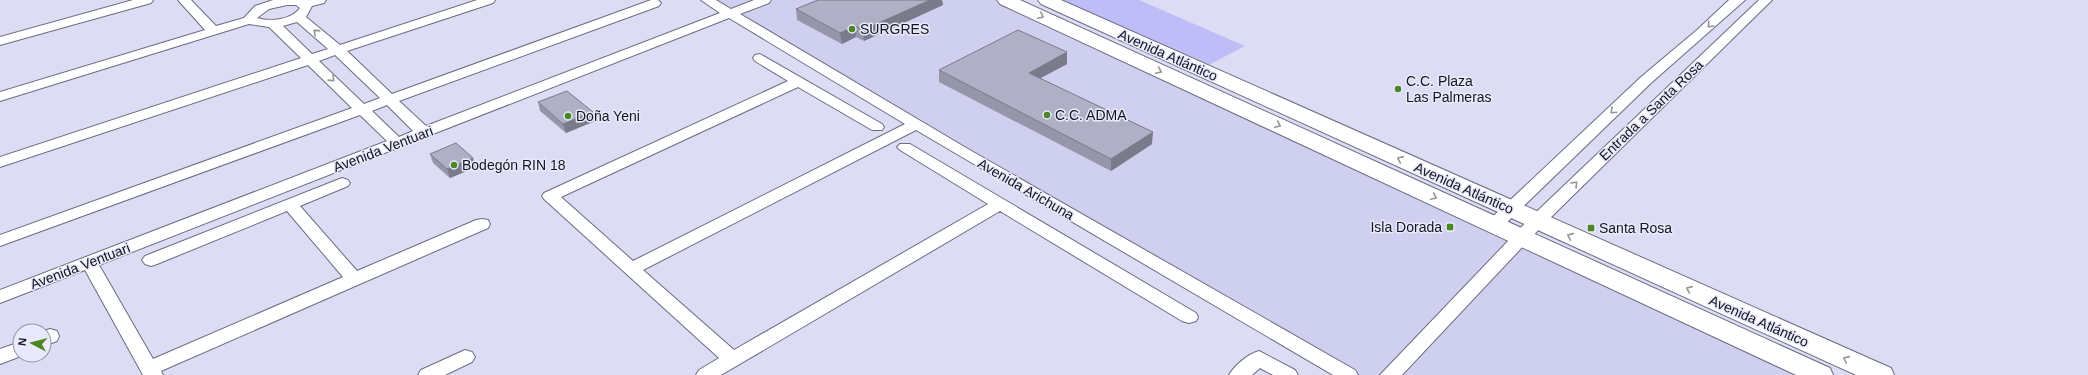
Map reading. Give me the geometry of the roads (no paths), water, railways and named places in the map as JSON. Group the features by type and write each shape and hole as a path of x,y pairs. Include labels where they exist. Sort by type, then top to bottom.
{"main road":[{"name":"Avenida Atlántico","path":"1006,0 1820,375"},
{"name":"Avenida Atlántico","path":"1047,0 1881,375"}],"street":[{"path":"0,41 147,0"},
{"path":"184,0 214,32"},
{"path":"250,20 259,9 276,3 293,1 305,4 320,0"},
{"path":"0,162 488,0"},
{"name":"Avenida Arichuna","path":"707,0 1348,375"},
{"name":"Avenida Ventuari","path":"0,297 765,0"},
{"name":"Entrada a Santa Rosa","path":"1494,224 1509,208 1646,80 1694,41 1730,5 1739,0"},
{"name":"Entrada a Santa Rosa","path":"1390,375 1537,221 1766,0"},
{"path":"0,241 654,3"},
{"path":"0,97 250,20 260,24 273,24 298,16 306,10 305,4"},
{"path":"298,16 337,50 424,133"},
{"path":"273,24 397,143"},
{"path":"1694,41 1715,49"},
{"path":"760,58 877,127"},
{"path":"733,360 550,196 800,81"},
{"path":"631,269 917,124"},
{"path":"905,147 1189,317"},
{"path":"151,260 342,183"},
{"path":"706,375 1000,204"},
{"path":"290,205 354,279"},
{"path":"90,262 151,372 354,279 482,224"},
{"path":"0,357 12,352"},
{"path":"428,375 465,357"},
{"path":"1239,375 1259,358 1288,375"}],"place":[{"name":"SURGRES","path":"852,29"},
{"name":"C.C. Plaza Las Palmeras","path":"1398,89"},
{"name":"C.C. ADMA","path":"1047,115"},
{"name":"Doña Yeni","path":"568,116"},
{"name":"Bodegón RIN 18","path":"454,165"},
{"name":"Isla Dorada","path":"1450,227"},
{"name":"Santa Rosa","path":"1591,228"}]}
